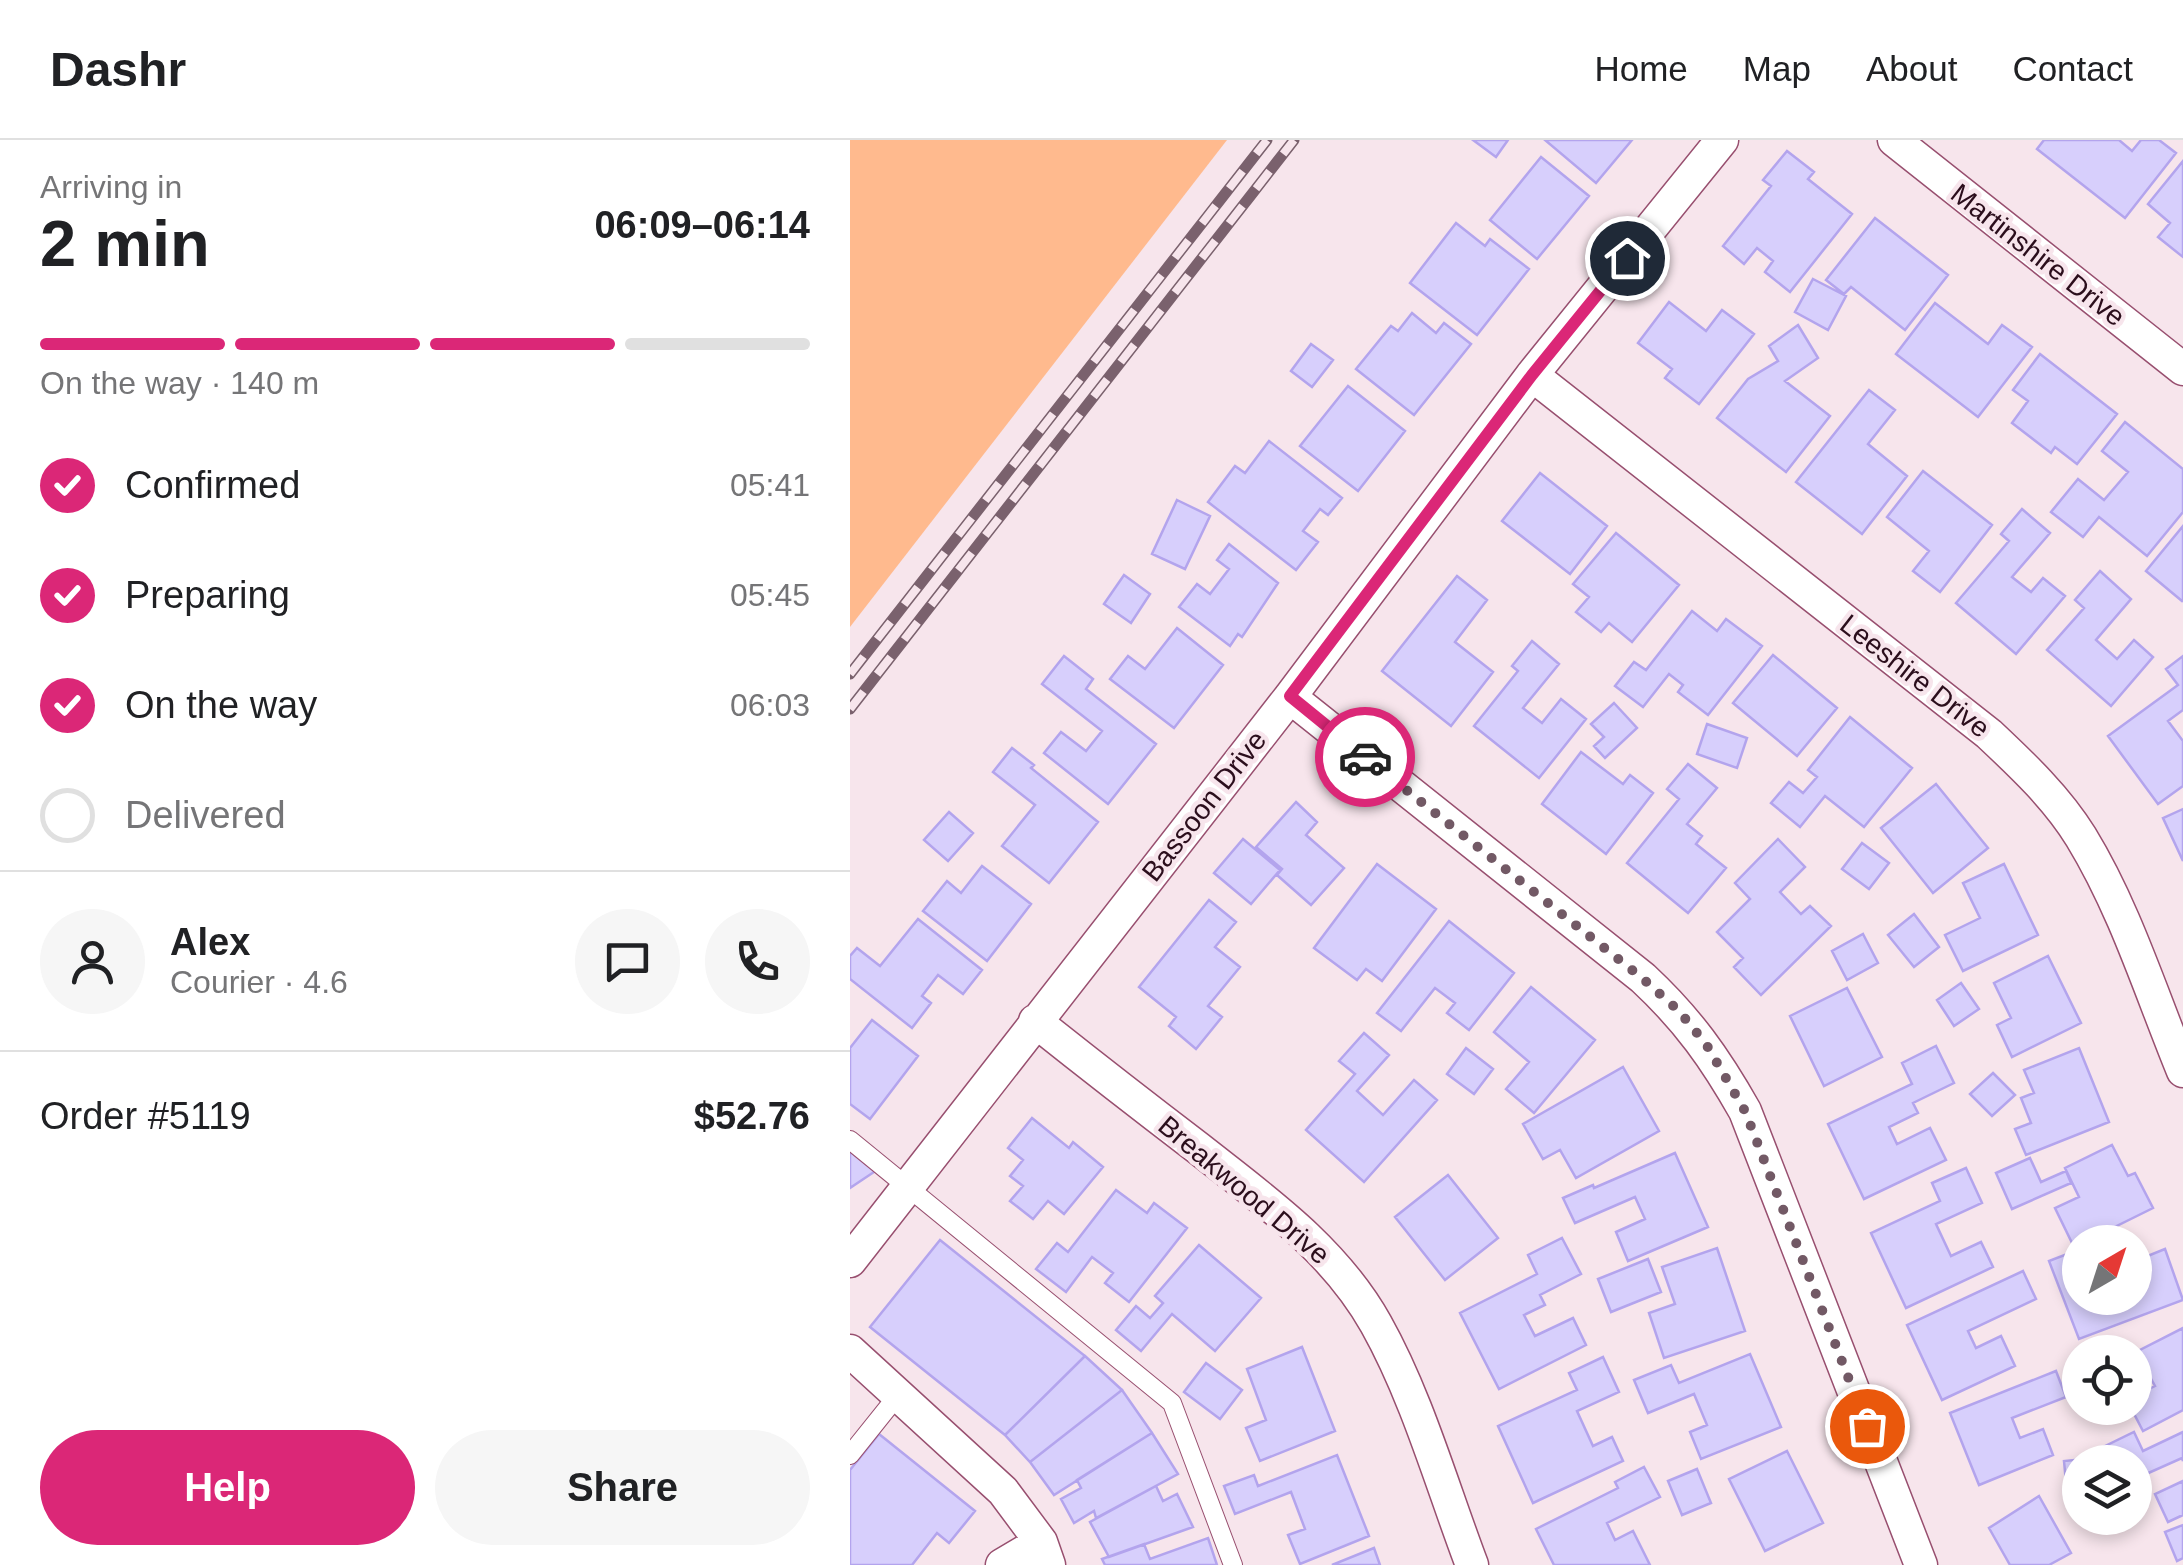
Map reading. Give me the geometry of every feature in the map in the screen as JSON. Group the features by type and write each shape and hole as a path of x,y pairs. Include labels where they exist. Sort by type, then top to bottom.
{"street":[{"name":"Bassoon Drive","path":"850,1261 1290,696 1532,375 1722,140"},
{"name":"Martinshire Drive","path":"1894,140 2183,369"},
{"name":"Leeshire Drive","path":"1532,375 1989,734 2026,768 2081,837 2112,897 2183,1071"},
{"path":"1290,696 1642,978 1678,1010 1706,1044 1745,1111 1921,1565"},
{"name":"Breakwood Drive","path":"1035,1021 1275,1208 1343,1275 1395,1361 1472,1565"},
{"path":"850,1351 1002,1491 1045,1554 1002,1565"}],"lane":[{"path":"850,1140 1172,1403 1233,1565"},
{"path":"850,1455 898,1396"}],"shaded area":[{"path":"850,140 1227,140 850,627"}],"building":[{"path":"1473,140 1508,140 1496,157"},
{"path":"1545,140 1632,140 1596,183"},
{"path":"2044,140 2119,140 2132,151 2141,140 2159,140 2176,153 2125,218 2037,149"},
{"path":"1787,151 1814,172 1808,179 1852,214 1790,292 1765,272 1773,261 1757,248 1744,264 1723,246 1771,186 1763,180"},
{"path":"1541,157 1589,196 1537,259 1490,220"},
{"path":"2183,161 2183,257 2158,237 2170,223 2148,204"},
{"path":"1875,218 1948,275 1905,330 1851,287 1844,294 1826,280"},
{"path":"1456,223 1485,246 1490,239 1529,269 1477,335 1410,283"},
{"path":"1813,279 1846,296 1828,330 1795,312"},
{"path":"1669,302 1706,331 1722,310 1754,334 1699,404 1665,378 1672,369 1638,343"},
{"path":"1935,303 1988,344 2002,325 2032,347 1978,417 1896,354"},
{"path":"1412,313 1436,333 1444,323 1471,344 1414,415 1356,369 1391,326 1398,331"},
{"path":"1798,325 1818,358 1785,381 1830,416 1786,472 1717,418 1748,379 1778,361 1769,346"},
{"path":"1311,344 1333,360 1312,387 1291,371"},
{"path":"2040,354 2117,414 2077,464 2055,447 2051,453 2012,423 2028,401 2013,390"},
{"path":"1348,386 1405,431 1358,491 1300,446"},
{"path":"1869,390 1895,410 1868,444 1907,476 1862,534 1796,482"},
{"path":"2125,422 2183,469 2183,512 2147,556 2099,517 2083,537 2051,512 2078,479 2104,500 2128,472 2102,451"},
{"path":"1269,441 1342,498 1328,515 1320,509 1303,531 1318,542 1296,570 1208,502 1235,466 1245,473"},
{"path":"1923,471 1992,525 1940,592 1913,571 1929,551 1887,517"},
{"path":"1540,473 1607,526 1570,574 1502,521"},
{"path":"1177,500 1210,516 1185,569 1152,554"},
{"path":"2022,509 2050,533 2012,577 2031,592 2043,578 2065,596 2016,654 1956,603 2009,541 2001,534"},
{"path":"2183,526 2183,600 2182,601 2146,571"},
{"path":"1616,533 1679,585 1632,642 1609,623 1601,632 1576,612 1589,597 1573,584"},
{"path":"1229,544 1278,583 1242,637 1238,634 1230,646 1179,607 1197,584 1210,594 1229,569 1217,560"},
{"path":"2100,571 2131,599 2096,640 2117,659 2134,640 2153,657 2111,706 2047,650 2084,608 2075,600"},
{"path":"1124,575 1150,594 1131,623 1104,604"},
{"path":"1457,576 1487,600 1455,642 1493,672 1451,726 1382,671"},
{"path":"1692,611 1717,631 1726,619 1762,646 1708,715 1678,692 1683,685 1669,674 1643,707 1615,686 1634,662 1646,670"},
{"path":"1177,628 1223,665 1174,728 1110,679 1128,656 1145,669"},
{"path":"1532,641 1559,664 1523,708 1542,723 1561,699 1586,719 1539,778 1474,726 1518,671 1512,666"},
{"path":"1773,655 1837,708 1797,756 1733,703"},
{"path":"1064,656 1093,679 1086,689 1156,744 1108,804 1044,753 1061,732 1086,751 1102,731 1042,684"},
{"path":"2183,656 2183,710 2168,721 2183,741 2183,786 2158,804 2108,736 2178,685 2166,669"},
{"path":"1614,703 1637,728 1605,758 1594,746 1604,737 1591,724"},
{"path":"1850,717 1912,768 1864,827 1825,796 1800,827 1771,803 1789,782 1803,793 1817,777 1808,770"},
{"path":"1707,724 1747,738 1737,768 1697,754"},
{"path":"1012,748 1098,822 1049,883 1002,846 1035,805 993,772"},
{"path":"1581,752 1623,784 1630,775 1653,793 1606,854 1542,804"},
{"path":"1688,764 1717,788 1687,824 1702,836 1696,844 1726,868 1688,913 1627,863 1679,799 1667,789"},
{"path":"1936,784 1988,848 1933,893 1881,828"},
{"path":"1296,802 1317,822 1306,835 1344,868 1311,905 1277,875 1282,869 1256,847"},
{"path":"2183,809 2183,861 2163,818"},
{"path":"949,812 973,833 948,861 924,840"},
{"path":"1243,839 1280,870 1251,904 1214,873"},
{"path":"1778,839 1805,867 1780,892 1801,914 1810,906 1831,926 1761,995 1734,967 1743,958 1717,932 1750,899 1735,883"},
{"path":"1862,843 1889,863 1869,889 1842,869"},
{"path":"1377,864 1436,909 1382,981 1366,969 1357,980 1314,948"},
{"path":"2004,864 2038,935 1963,971 1945,935 1980,918 1963,883"},
{"path":"982,866 1031,904 987,961 923,911 947,881 961,893"},
{"path":"1209,900 1236,922 1215,947 1240,967 1208,1006 1222,1017 1196,1049 1169,1026 1176,1017 1139,987"},
{"path":"1914,914 1939,947 1914,967 1888,935"},
{"path":"918,919 982,970 963,994 938,975 922,996 931,1003 912,1028 850,979 850,956 857,948 880,966"},
{"path":"1449,921 1514,973 1469,1030 1447,1013 1455,1003 1435,988 1401,1031 1377,1013"},
{"path":"1863,934 1878,963 1847,980 1832,951"},
{"path":"2048,956 2081,1023 2012,1057 1997,1025 2011,1018 1994,983"},
{"path":"1961,983 1979,1009 1954,1026 1937,1000"},
{"path":"1531,987 1595,1040 1534,1113 1506,1089 1529,1062 1494,1032"},
{"path":"1847,988 1882,1057 1824,1086 1790,1016"},
{"path":"872,1020 918,1056 870,1119 850,1104 850,1048"},
{"path":"1364,1033 1389,1055 1357,1091 1383,1115 1414,1080 1437,1100 1364,1182 1306,1130 1355,1074 1339,1061"},
{"path":"1936,1046 1954,1083 1913,1103 1918,1113 1889,1127 1897,1144 1930,1128 1946,1160 1864,1199 1828,1124 1912,1084 1902,1063"},
{"path":"1466,1048 1493,1069 1474,1094 1447,1074"},
{"path":"2079,1048 2109,1122 2026,1155 2015,1129 2031,1123 2021,1098 2034,1093 2024,1070"},
{"path":"1623,1067 1659,1131 1576,1178 1560,1150 1543,1159 1523,1124"},
{"path":"1993,1073 2015,1095 1992,1116 1970,1094"},
{"path":"1032,1118 1069,1148 1073,1142 1103,1167 1064,1214 1048,1201 1033,1219 1010,1201 1023,1186 1010,1176 1023,1160 1008,1148"},
{"path":"2112,1145 2128,1176 2135,1173 2153,1208 2119,1225 2063,1225 2055,1208 2079,1197 2065,1168"},
{"path":"850,1147 877,1170 850,1188"},
{"path":"1675,1153 1708,1227 1628,1261 1616,1232 1645,1219 1635,1197 1575,1223 1563,1198"},
{"path":"2030,1158 2041,1182 2066,1171 2071,1183 2012,1209 1996,1173"},
{"path":"1966,1168 1982,1203 1936,1224 1951,1256 1981,1242 1993,1267 1906,1308 1871,1233 1940,1201 1932,1183"},
{"path":"1448,1175 1498,1238 1445,1280 1395,1217"},
{"path":"1116,1190 1147,1213 1154,1203 1187,1228 1129,1302 1105,1283 1113,1273 1092,1257 1066,1292 1036,1269 1057,1243 1068,1252"},
{"path":"1562,1238 1581,1274 1540,1295 1545,1305 1524,1315 1535,1336 1573,1318 1586,1345 1499,1389 1460,1313 1537,1274 1528,1255"},
{"path":"940,1240 1085,1356 1005,1435 870,1327"},
{"path":"1199,1245 1261,1298 1215,1351 1172,1314 1141,1351 1116,1330 1136,1306 1150,1318 1163,1303 1155,1296"},
{"path":"1717,1248 1745,1331 1664,1358 1649,1313 1675,1304 1662,1267"},
{"path":"2165,1249 2183,1300 2152,1312 2152,1254"},
{"path":"2062,1256 2062,1295 2049,1261"},
{"path":"1648,1259 1661,1292 1611,1312 1598,1279"},
{"path":"2023,1271 2036,1299 1968,1331 1976,1348 2001,1336 2015,1366 1942,1400 1907,1325"},
{"path":"2070,1315 2143,1315 2090,1335 2077,1335"},
{"path":"2183,1328 2183,1410 2143,1431 2140,1425 2152,1425 2152,1344"},
{"path":"1302,1347 1335,1431 1260,1461 1246,1428 1266,1420 1247,1369"},
{"path":"1750,1354 1781,1427 1701,1459 1690,1432 1707,1425 1694,1394 1648,1413 1634,1380 1671,1365 1679,1383"},
{"path":"1085,1356 1122,1390 1030,1462 1005,1435"},
{"path":"1603,1357 1619,1392 1577,1411 1593,1446 1612,1437 1623,1461 1533,1503 1498,1426 1577,1390 1569,1373"},
{"path":"1206,1363 1242,1390 1220,1419 1184,1392"},
{"path":"2056,1371 2062,1387 2062,1399 2012,1418 2020,1438 2043,1429 2053,1455 1979,1485 1950,1413"},
{"path":"1122,1390 1152,1433 1054,1495 1030,1462"},
{"path":"2134,1432 2140,1445 2107,1445"},
{"path":"2183,1432 2183,1461 2182,1458 2152,1471 2152,1447"},
{"path":"1152,1433 1178,1474 1096,1518 1094,1511 1074,1523 1061,1499 1081,1488 1077,1480"},
{"path":"879,1434 975,1511 949,1543 937,1533 912,1565 850,1565 850,1470"},
{"path":"1787,1451 1823,1523 1765,1551 1729,1479"},
{"path":"1337,1455 1369,1536 1300,1564 1288,1535 1305,1529 1291,1492 1235,1514 1224,1486 1254,1475 1258,1486"},
{"path":"1644,1467 1660,1497 1607,1523 1615,1540 1633,1531 1650,1565 1554,1565 1536,1529 1618,1488 1615,1482"},
{"path":"1697,1469 1711,1503 1682,1515 1668,1481"},
{"path":"2183,1481 2183,1515 2168,1522 2155,1494"},
{"path":"1156,1486 1163,1501 1177,1494 1193,1527 1109,1557 1090,1522"},
{"path":"2039,1496 2071,1553 2049,1565 2010,1565 1989,1528"},
{"path":"2183,1525 2183,1558 2177,1561 2165,1532"},
{"path":"1208,1538 1217,1565 1105,1565 1102,1559 1144,1544 1150,1559"},
{"path":"1374,1548 1380,1565 1332,1565"}],"railway":[{"path":"850,674 1267,140"},
{"path":"850,709 1294,140"}],"way so far":[{"path":"1365,757 1642,978 1678,1010 1706,1044 1745,1111 1867,1426"}],"route":[{"path":"1365,757 1290,696 1532,375 1627,258"}]}
